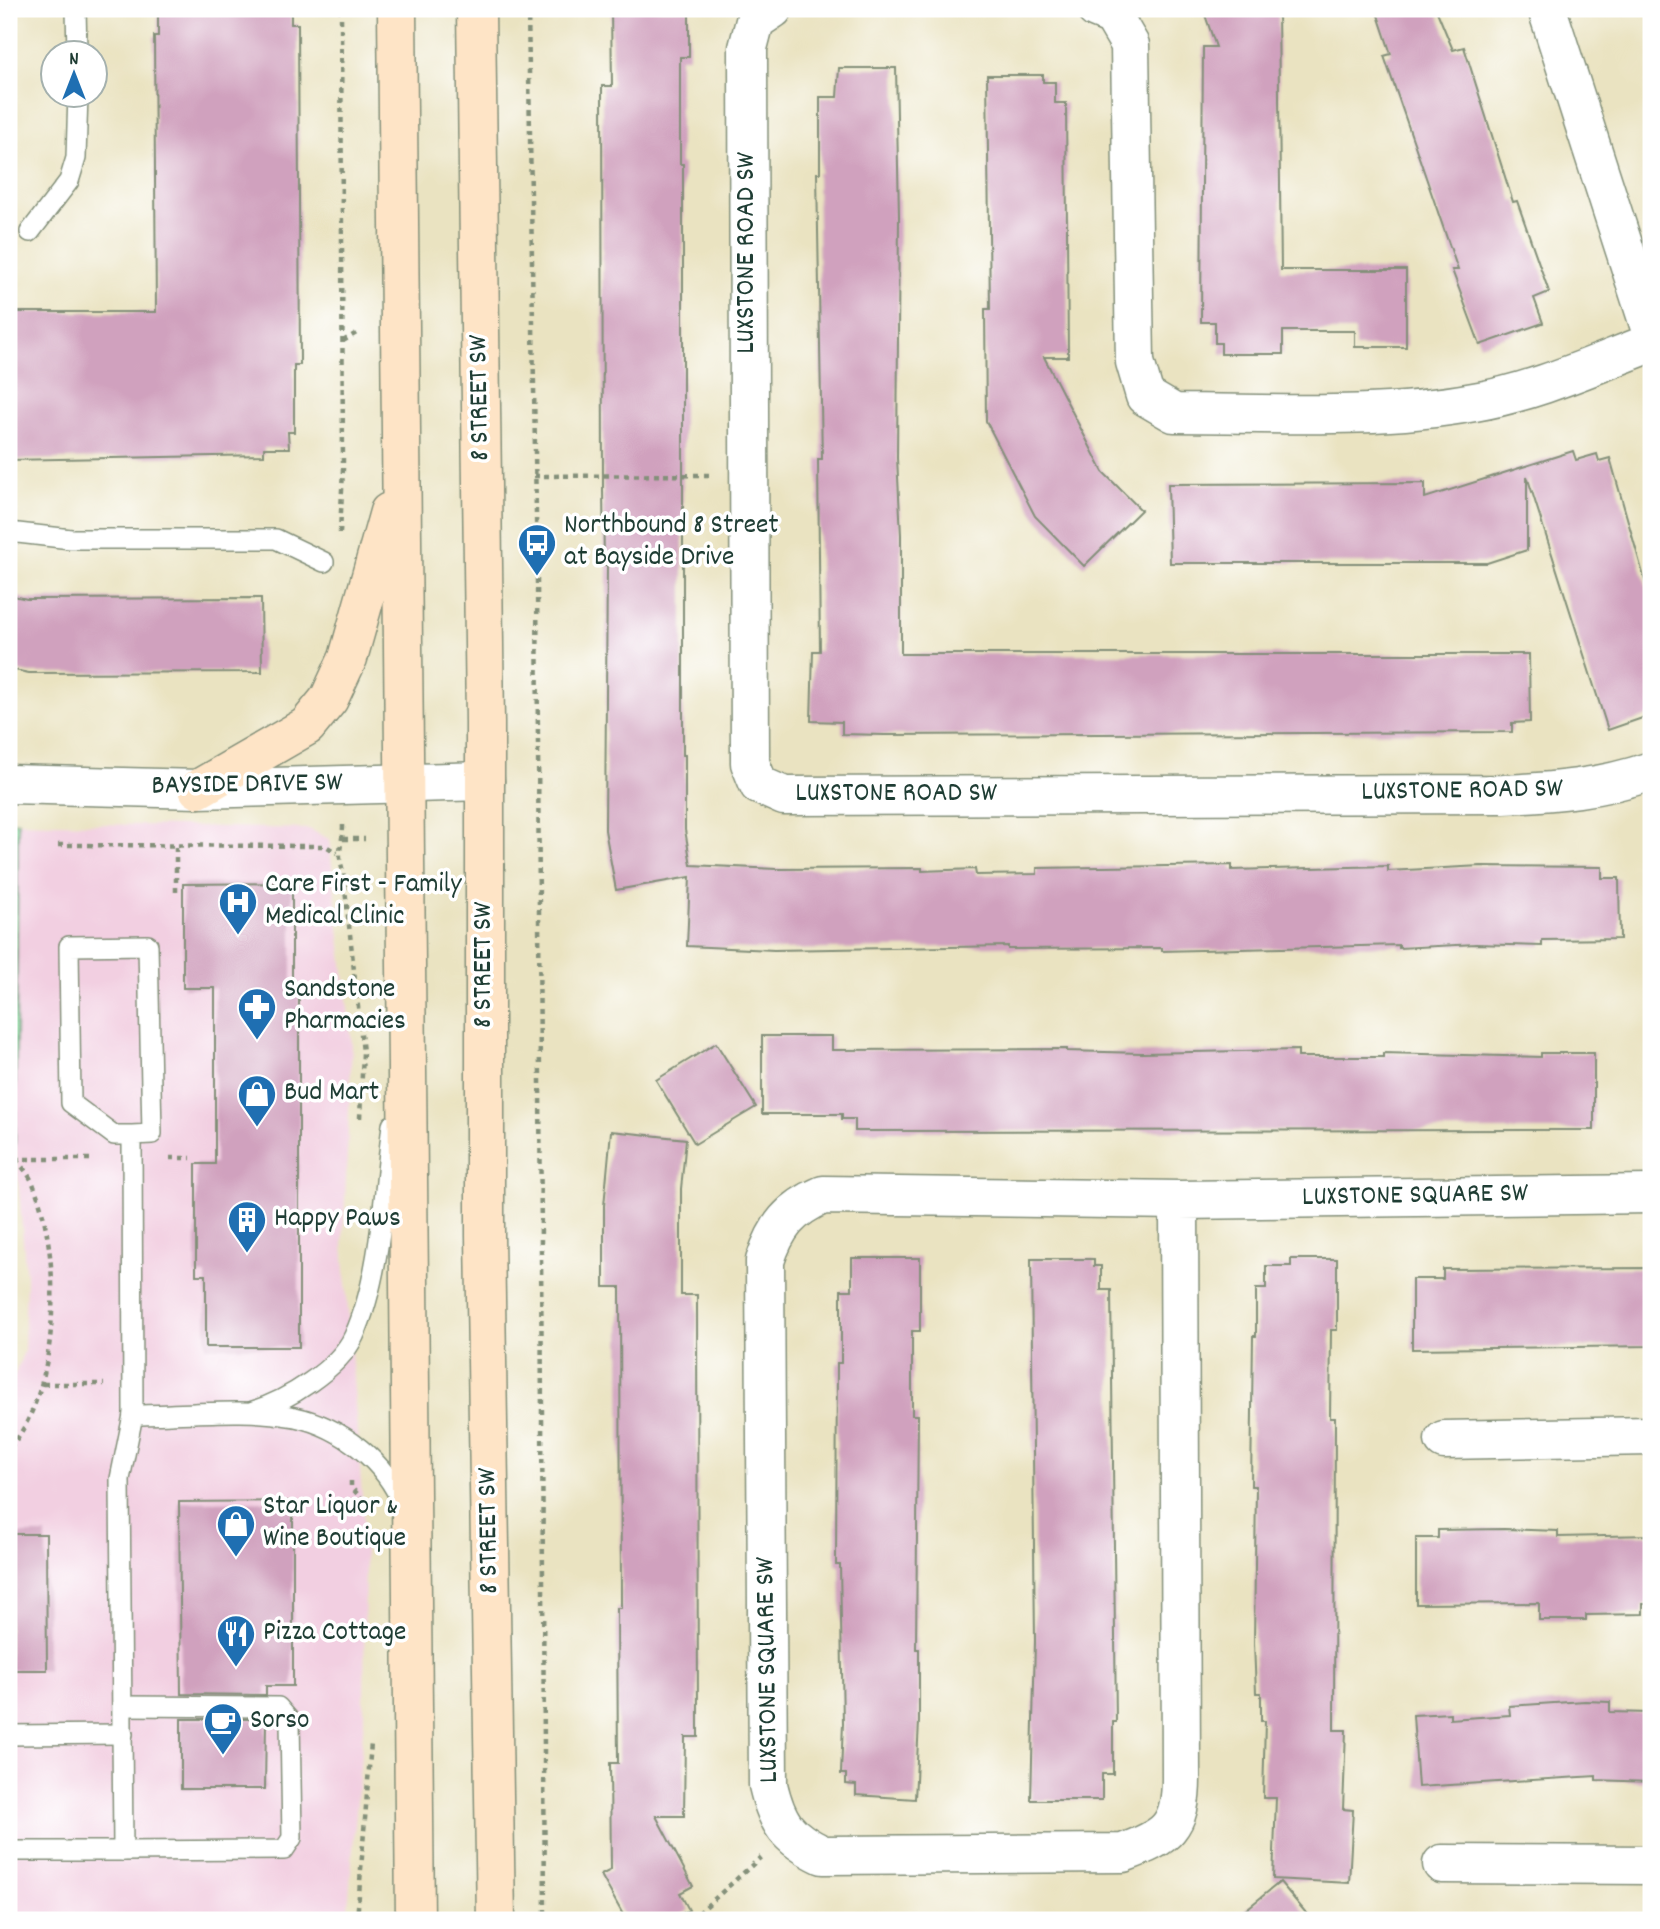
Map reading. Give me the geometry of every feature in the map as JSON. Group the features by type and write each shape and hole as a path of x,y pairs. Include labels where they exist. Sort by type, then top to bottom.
{"main road":[{"path":"397,9 415,1920"},
{"name":"8 STREET SW","path":"476,9 485,781 485,1236 496,1920"},
{"path":"198,789 307,726 329,699 348,658 401,469"}],"street":[{"name":"LUXSTONE ROAD SW","path":"773,9 755,21 748,48 750,763 759,785 785,796 1503,794 1566,792 1620,782 1651,771"},
{"path":"1096,9 1114,16 1130,45 1135,362 1145,396 1174,413 1405,413 1476,402 1545,384 1651,343"},
{"path":"1547,9 1651,331"},
{"name":"BAYSIDE DRIVE SW","path":"9,784 198,789 485,781"},
{"name":"LUXSTONE SQUARE SW","path":"1179,1200 1181,1804 1172,1826 1153,1842 1123,1853 823,1856 803,1846 787,1832 775,1812 768,1785 765,1261 784,1219 802,1204 823,1195 1179,1200 1651,1194"},
{"path":"1444,1440 1651,1436"},
{"path":"1442,1864 1651,1865"}],"lane":[{"path":"76,9 77,38"},
{"path":"30,232 69,181 76,158 78,108"},
{"path":"9,532 71,539 276,539 324,562"},
{"path":"148,945 152,1134 132,1135 114,1135 71,1103 69,946 148,945"},
{"path":"242,1414 272,1405 294,1392 330,1367 354,1338 373,1269 406,1016"},
{"path":"124,1852 120,1479 133,1415 132,1135"},
{"path":"133,1415 242,1414 295,1418 341,1435 374,1460 398,1492 411,1525"},
{"path":"9,1851 284,1850 292,1838 290,1721 278,1707 123,1706"},
{"path":"9,1735 123,1734"}],"path":[{"path":"339,536 343,469 341,9"},
{"path":"528,9 545,1920"},
{"path":"343,341 359,332 362,324"},
{"path":"534,476 748,475"},
{"path":"337,853 343,839"},
{"path":"58,845 326,846 337,853 343,871 363,1052 360,1121"},
{"path":"176,847 176,892"},
{"path":"9,1152 34,1185 50,1254 51,1348 43,1384 16,1441 9,1449"},
{"path":"43,1384 133,1384"},
{"path":"351,1487 366,1503"},
{"path":"357,1920 371,1738"},
{"path":"691,1920 787,1832"},
{"path":"137,1914 144,1920"}],"shaded area":[{"path":"18,822 309,829 329,839 352,1044 343,1244 365,1536 364,1719 347,1920 9,1920 9,1389 24,1351 26,1277 15,1139"}],"green space":[{"path":"9,821 18,822 15,1139 9,1201"}],"building":[{"path":"158,9 291,9 291,24 298,24 300,365 294,365 294,432 288,432 289,448 264,448 264,455 9,460 10,312 156,312 154,36 158,36"},
{"path":"611,9 689,9 689,57 680,57 680,164 683,164 683,755 685,830 691,865 777,869 975,869 976,875 1037,874 1037,868 1232,865 1232,870 1388,866 1388,871 1481,866 1602,867 1602,878 1619,878 1620,939 1542,940 1542,946 1476,944 1399,948 1399,945 1162,951 1162,948 1008,949 1008,946 774,950 687,946 690,877 616,890 605,830 607,565 604,565 603,490 602,86 612,86"},
{"path":"1203,9 1278,9 1281,270 1406,270 1406,347 1355,347 1355,331 1283,331 1283,354 1221,354 1221,343 1215,343 1215,322 1201,322 1203,47 1216,47"},
{"path":"1376,9 1436,9 1453,50 1464,47 1513,202 1517,201 1549,292 1534,298 1543,323 1480,345 1452,270 1458,270 1384,56 1391,54"},
{"path":"839,68 896,68 899,216 897,458 901,535 901,654 1529,654 1530,722 1512,723 1512,732 885,735 842,734 842,722 811,721 813,651 820,651 818,459 822,459 817,173 820,173 820,97 837,97"},
{"path":"987,75 1043,75 1043,82 1055,82 1055,103 1066,103 1068,357 1044,357 1103,472 1141,510 1084,566 1035,516 986,421 985,309 990,309"},
{"path":"1573,451 1576,460 1597,454 1599,461 1610,458 1651,602 1651,715 1608,730 1527,476 1527,550 1487,563 1170,563 1168,484 1425,483 1425,498"},
{"path":"9,595 27,599 261,598 262,672 29,673 9,669"},
{"path":"292,883 292,988 299,988 299,1347 206,1347 206,1275 196,1275 196,1164 215,1164 215,988 183,988 183,884"},
{"path":"762,1036 832,1036 832,1050 1067,1049 1142,1053 1298,1050 1298,1057 1383,1057 1383,1053 1541,1057 1541,1053 1594,1053 1594,1130 855,1131 855,1119 842,1119 842,1114 762,1114"},
{"path":"716,1043 756,1107 695,1144 656,1080"},
{"path":"611,1131 686,1139 681,1189 681,1295 697,1295 698,1737 685,1737 684,1816 656,1816 693,1886 680,1893 689,1910 670,1920 626,1920 601,1875 611,1870 610,1763 618,1763 617,1608 621,1608 620,1287 604,1287 604,1206"},
{"path":"852,1258 920,1258 920,1331 912,1331 912,1415 918,1415 916,1649 919,1649 919,1722 915,1799 856,1795 856,1785 846,1784 846,1774 841,1774 843,1723 840,1565 836,1565 837,1363 841,1363 841,1290 852,1290"},
{"path":"1031,1259 1094,1259 1094,1266 1101,1266 1101,1290 1111,1290 1116,1722 1113,1722 1113,1774 1102,1774 1102,1800 1031,1800 1035,1642"},
{"path":"1291,1259 1337,1259 1337,1330 1331,1330 1330,1418 1335,1418 1334,1730 1346,1730 1343,1809 1353,1810 1349,1883 1273,1879 1276,1798 1263,1798 1265,1721 1261,1721 1261,1693 1256,1693 1254,1643 1256,1486 1251,1486 1253,1336 1256,1336 1256,1289 1266,1289 1266,1266 1291,1266"},
{"path":"1646,1268 1646,1281 1651,1281 1651,1346 1412,1349 1412,1279 1443,1279 1443,1269"},
{"path":"293,1501 293,1686 266,1686 266,1695 181,1694 179,1502"},
{"path":"1438,1530 1558,1531 1558,1537 1651,1535 1651,1604 1643,1604 1643,1614 1586,1615 1586,1620 1539,1620 1539,1603 1416,1604 1416,1538 1438,1538"},
{"path":"9,1534 46,1534 47,1670 9,1670"},
{"path":"1610,1702 1610,1712 1651,1713 1651,1782 1596,1780 1596,1776 1418,1787 1413,1715 1450,1713 1450,1719 1510,1715 1509,1706"},
{"name":"Sorso","path":"181,1719 266,1719 265,1789 181,1789"},
{"path":"1280,1882 1312,1920 1233,1920"}],"place":[{"name":"Northbound 8 Street at Bayside Drive","path":"537,577"},
{"name":"Care First - Family Medical Clinic","path":"238,936"},
{"name":"Sandstone Pharmacies","path":"257,1041"},
{"name":"Bud Mart","path":"257,1128"},
{"name":"Happy Paws","path":"247,1254"},
{"name":"Star Liquor & Wine Boutique","path":"236,1558"},
{"name":"Pizza Cottage","path":"236,1668"},
{"name":"Sorso","path":"223,1756"}]}
